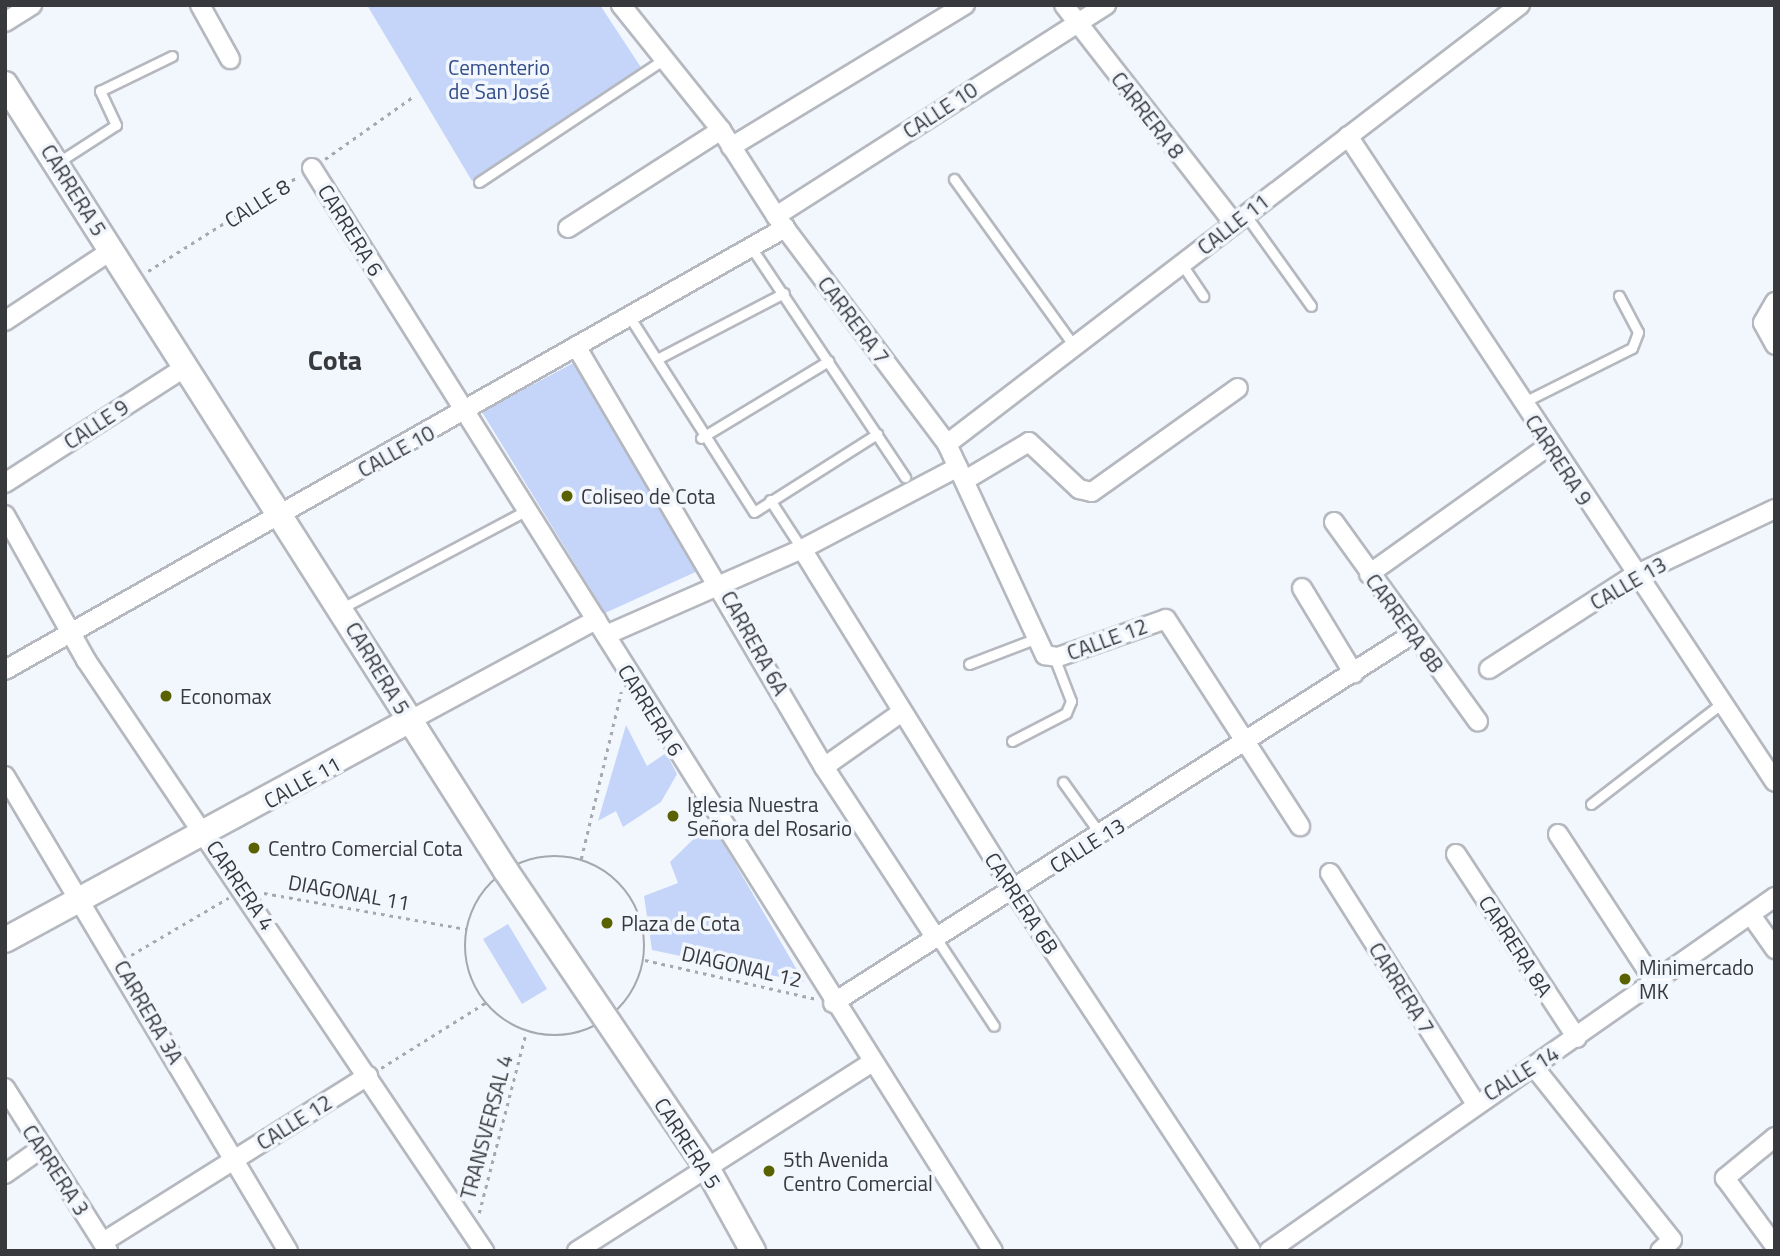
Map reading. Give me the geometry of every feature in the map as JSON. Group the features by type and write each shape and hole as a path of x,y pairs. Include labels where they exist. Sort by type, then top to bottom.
{"main road":[{"name":"CARRERA 5","path":"5,84 284,514 409,721 708,1168 753,1251"},
{"name":"CALLE 11","path":"5,940 208,835 409,721"}],"street":[{"path":"5,22 32,5"},
{"path":"200,5 230,59"},
{"name":"CARRERA 7","path":"621,5 721,130 780,222 947,444 963,473 1037,638 1051,658"},
{"path":"731,147 965,5"},
{"name":"CARRERA 8","path":"1064,5 1075,23 1239,218"},
{"name":"CALLE 10","path":"5,670 71,637 750,246 780,222 1075,23 1106,5"},
{"name":"CALLE 11","path":"947,444 1520,5"},
{"path":"568,228 721,130"},
{"name":"CARRERA 9","path":"1348,135 1633,576 1775,782"},
{"name":"CARRERA 6","path":"312,168 465,412 523,512 607,635 626,671 870,1063 993,1251"},
{"path":"5,321 112,250"},
{"path":"1775,302 1763,323 1775,345"},
{"name":"CARRERA 6A","path":"576,346 722,584 824,767 936,938"},
{"name":"CALLE 9","path":"5,483 187,366"},
{"path":"607,635 802,549 1029,442 1079,489 1092,492 1238,388"},
{"path":"1369,574 1550,444"},
{"name":"CALLE 13","path":"1489,669 1633,576 1775,509"},
{"name":"CARRERA 4","path":"5,515 71,637 208,835 484,1251"},
{"name":"CARRERA 8B","path":"1334,522 1411,635 1478,722"},
{"name":"CARRERA 6B","path":"802,549 1014,891 1251,1251"},
{"path":"1302,588 1354,674"},
{"name":"CALLE 12","path":"1051,658 1166,619 1247,744"},
{"name":"CALLE 11","path":"409,721 596,620"},
{"name":"CALLE 13","path":"833,1003 1247,744 1411,635"},
{"path":"824,767 902,712"},
{"path":"1247,744 1300,826"},
{"name":"CARRERA 3A","path":"5,776 84,900 288,1251"},
{"path":"1558,834 1656,984"},
{"name":"CARRERA 8A","path":"1456,854 1577,1038"},
{"name":"CARRERA 7","path":"1330,873 1475,1102"},
{"name":"CALLE 14","path":"1269,1251 1290,1244 1475,1102 1534,1068 1775,897"},
{"path":"1751,915 1775,948"},
{"path":"577,1251 870,1063"},
{"path":"1534,1068 1663,1248"},
{"name":"CALLE 12","path":"106,1246 233,1159 368,1076"},
{"name":"CARRERA 3","path":"5,1088 106,1246"},
{"path":"1775,1137 1725,1178 1775,1246"},
{"path":"5,1174 42,1149"}],"lane":[{"path":"57,163 116,125 100,91 172,56"},
{"path":"479,182 666,58"},
{"path":"954,179 1074,346"},
{"path":"1239,218 1311,306"},
{"path":"750,246 905,477"},
{"path":"1181,263 1203,296"},
{"path":"657,359 784,293"},
{"path":"1522,403 1632,348 1638,332 1619,296"},
{"path":"629,316 657,359 701,438 754,512 877,434"},
{"path":"701,438 828,361"},
{"path":"770,500 802,549"},
{"path":"342,608 523,512"},
{"path":"969,664 1037,638"},
{"path":"1012,741 1066,713 1071,701 1051,658"},
{"path":"1591,803 1721,704"},
{"path":"1063,782 1101,836"},
{"path":"936,938 994,1026"}],"path":[{"name":"CALLE 8","path":"133,282 312,168 414,96"},
{"path":"581,859 626,671"},
{"path":"119,962 243,889"},
{"name":"DIAGONAL 11","path":"243,889 467,929"},
{"name":"DIAGONAL 12","path":"644,960 833,1003"},
{"path":"368,1076 485,1003"},
{"name":"TRANSVERSAL 4","path":"468,1226 481,1212 527,1032"}],"green space":[{"name":"Cementerio de San José","path":"367,5 600,5 646,75 472,181"},
{"path":"575,362 700,570 605,613 482,412"},
{"path":"626,725 647,766 666,753 677,774 661,802 623,827 616,811 598,821"},
{"path":"711,822 804,982 652,950 644,896 678,883 670,862"},
{"path":"508,924 547,989 522,1004 483,939"}],"place":[{"name":"Coliseo de Cota","path":"567,496"},
{"name":"Economax","path":"166,696"},
{"name":"Iglesia Nuestra Señora del Rosario","path":"673,816"},
{"name":"Centro Comercial Cota","path":"254,848"},
{"name":"Plaza de Cota","path":"607,923"},
{"name":"Minimercado MK","path":"1625,979"},
{"name":"5th Avenida Centro Comercial","path":"769,1171"}],"district":[{"name":"Cota","path":"335,360"}]}
